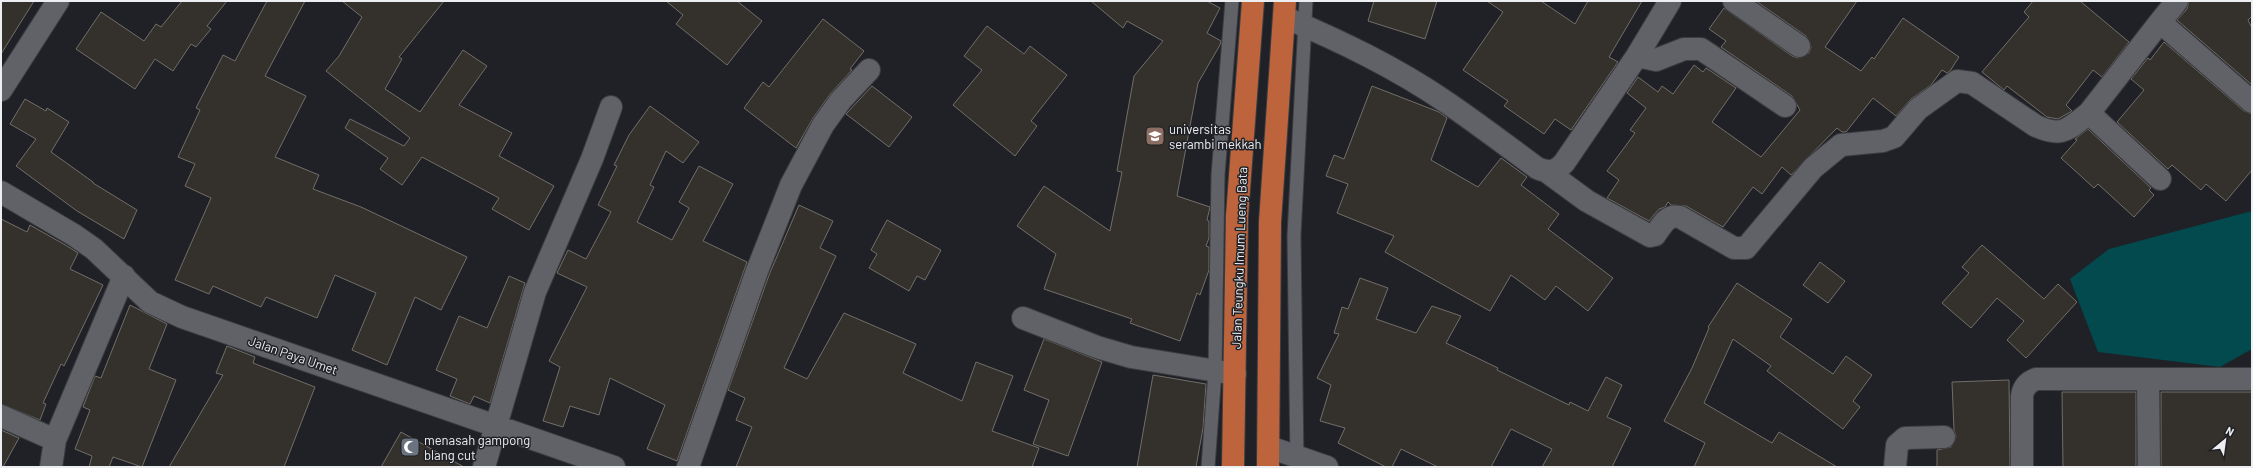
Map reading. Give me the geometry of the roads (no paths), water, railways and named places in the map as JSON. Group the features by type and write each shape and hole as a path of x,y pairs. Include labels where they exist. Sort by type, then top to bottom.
{"highway":[{"name":"Jalan Teungku Imum Lueng Bata","path":"1233,467 1225,372 1253,1"},
{"path":"1269,457 1270,222 1285,9"},
{"path":"1237,216 1270,222"}],"street":[{"path":"1,90 58,1"},
{"path":"1546,171 1559,168 1564,163 1637,56 1670,1"},
{"path":"1734,1 1799,46"},
{"path":"1285,9 1304,25 1333,37 1389,67 1445,101 1537,168 1546,171 1587,201 1650,236 1655,235 1667,218 1674,216 1680,217 1734,248 1746,248 1814,168 1836,150 1846,144 1879,142 1894,137 1918,109 1958,81 1972,83 2036,126 2056,133 2065,131 2089,113 2177,1"},
{"path":"2160,22 2252,102"},
{"path":"1637,56 1656,60 1684,49 1701,48 1785,106"},
{"path":"688,467 757,271 791,185 823,125 841,100 869,70"},
{"path":"484,467 535,292 592,159 611,107"},
{"path":"2089,113 2160,179"},
{"name":"Jalan Paya Umet","path":"1,192 74,235 124,276 138,292 150,302 182,317 614,467"},
{"path":"55,466 55,440 124,276"},
{"path":"1023,318 1097,347 1131,357 1225,372"},
{"path":"2022,467 2022,390 2030,381 2036,379 2252,379"},
{"path":"2148,379 2149,467"},
{"path":"1,416 55,440"},
{"path":"1895,467 1897,445 1905,438 1944,438"},
{"path":"1269,457 1327,467"}],"lane":[{"path":"1208,467 1225,372 1218,175 1232,1"},
{"path":"1297,462 1294,236 1306,1"}],"water":[{"path":"2252,211 2252,349 2220,367 2098,352 2070,279 2109,249"}],"place":[{"name":"universitas serambi mekkah","path":"1155,136"},
{"name":"menasah gampong blang cut","path":"410,447"}]}
